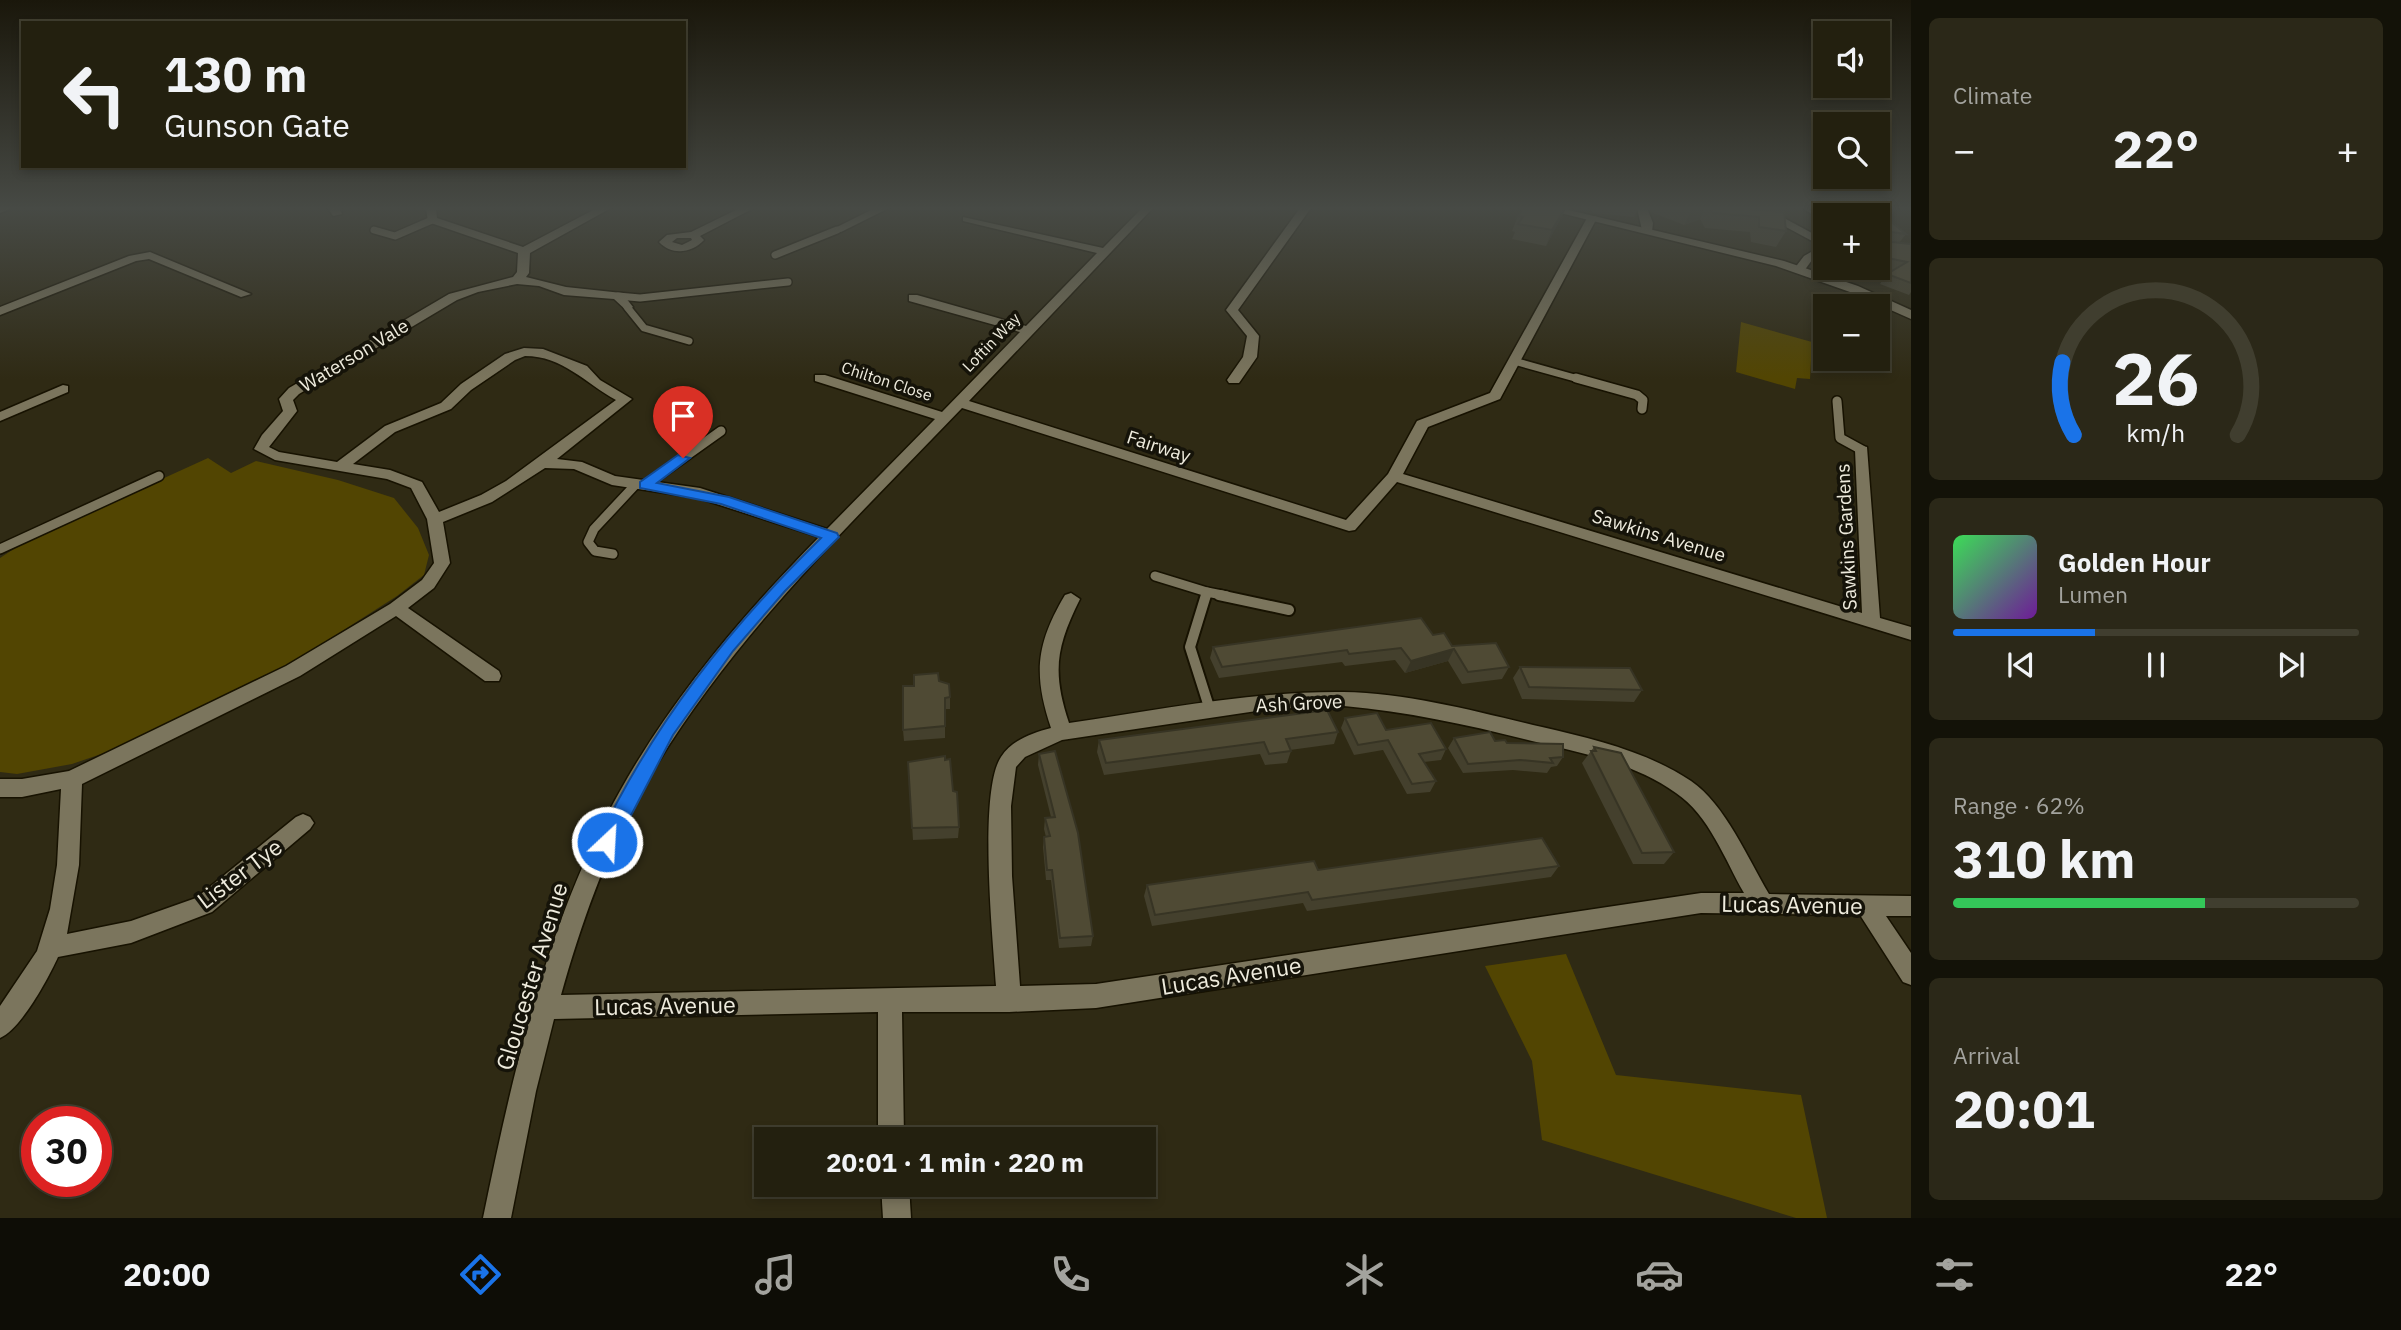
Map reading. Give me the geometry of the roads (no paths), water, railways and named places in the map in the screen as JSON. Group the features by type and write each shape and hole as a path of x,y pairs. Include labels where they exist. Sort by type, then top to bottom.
{"street":[{"path":"0,311 115,265"},
{"path":"174,265 245,294"},
{"path":"517,280 523,273 523,265"},
{"name":"Loftin Way","path":"890,471 1093,265"},
{"path":"1234,380 1250,357 1253,336 1233,310 1265,265"},
{"path":"1394,476 1422,424 1495,396 1566,265"},
{"path":"1784,265 1911,315"},
{"path":"1800,269 1803,265"},
{"name":"Waterson Vale","path":"0,788 22,788 72,779 293,671 396,608 428,584 442,563 435,519 417,485 390,475 275,456 261,449 265,437 283,423 290,411 286,399 294,391 453,297 517,280 622,302"},
{"path":"622,302 633,289"},
{"path":"913,298 1026,330"},
{"path":"341,466 390,429 446,406 466,387 524,352 538,352 563,360 582,369 595,383 625,398 493,496 460,512 435,519"},
{"name":"Chilton Close","path":"820,378 943,417"},
{"path":"0,417 63,389"},
{"name":"Fairway","path":"958,402 1349,526 1394,476"},
{"path":"573,439 578,464"},
{"name":"Sawkins Gardens","path":"1862,450 1871,622"},
{"path":"538,463 578,464 612,480 712,497 832,537"},
{"name":"Gloucester Avenue","path":"497,1218 516,1116 565,943 587,883 626,801 667,730 728,647 780,587 832,537 890,471"},
{"name":"Sawkins Avenue","path":"1394,476 1911,634"},
{"path":"1062,732 1050,694 1046,669 1050,642 1071,599"},
{"path":"396,608 492,676"},
{"name":"Ash Grove","path":"1009,1000 1001,778 1008,762 1037,739 1062,732 1210,710 1305,700 1344,699 1403,704 1616,753 1684,787 1708,810 1763,905"},
{"path":"0,1026 35,978 51,948 68,871 72,779"},
{"name":"Lister Tye","path":"51,948 131,932 204,905 303,823"},
{"name":"Lucas Avenue","path":"547,1007 1009,1000 1097,996 1701,903 1911,906"},
{"path":"1866,905 1911,974"},
{"path":"890,1000 891,1127"},
{"path":"896,1197 897,1218"}],"lane":[{"name":"Waterson Vale","path":"622,302 788,282"},
{"path":"622,302 640,327 689,341"},
{"path":"1514,361 1637,395 1643,400 1642,409"},
{"path":"1837,401 1840,438 1862,450"},
{"path":"613,554 595,551 587,542 594,529 640,485 721,431"},
{"path":"0,550 159,476"},
{"path":"1155,576 1207,592 1289,610"},
{"path":"1207,592 1190,647 1210,710"}]}
